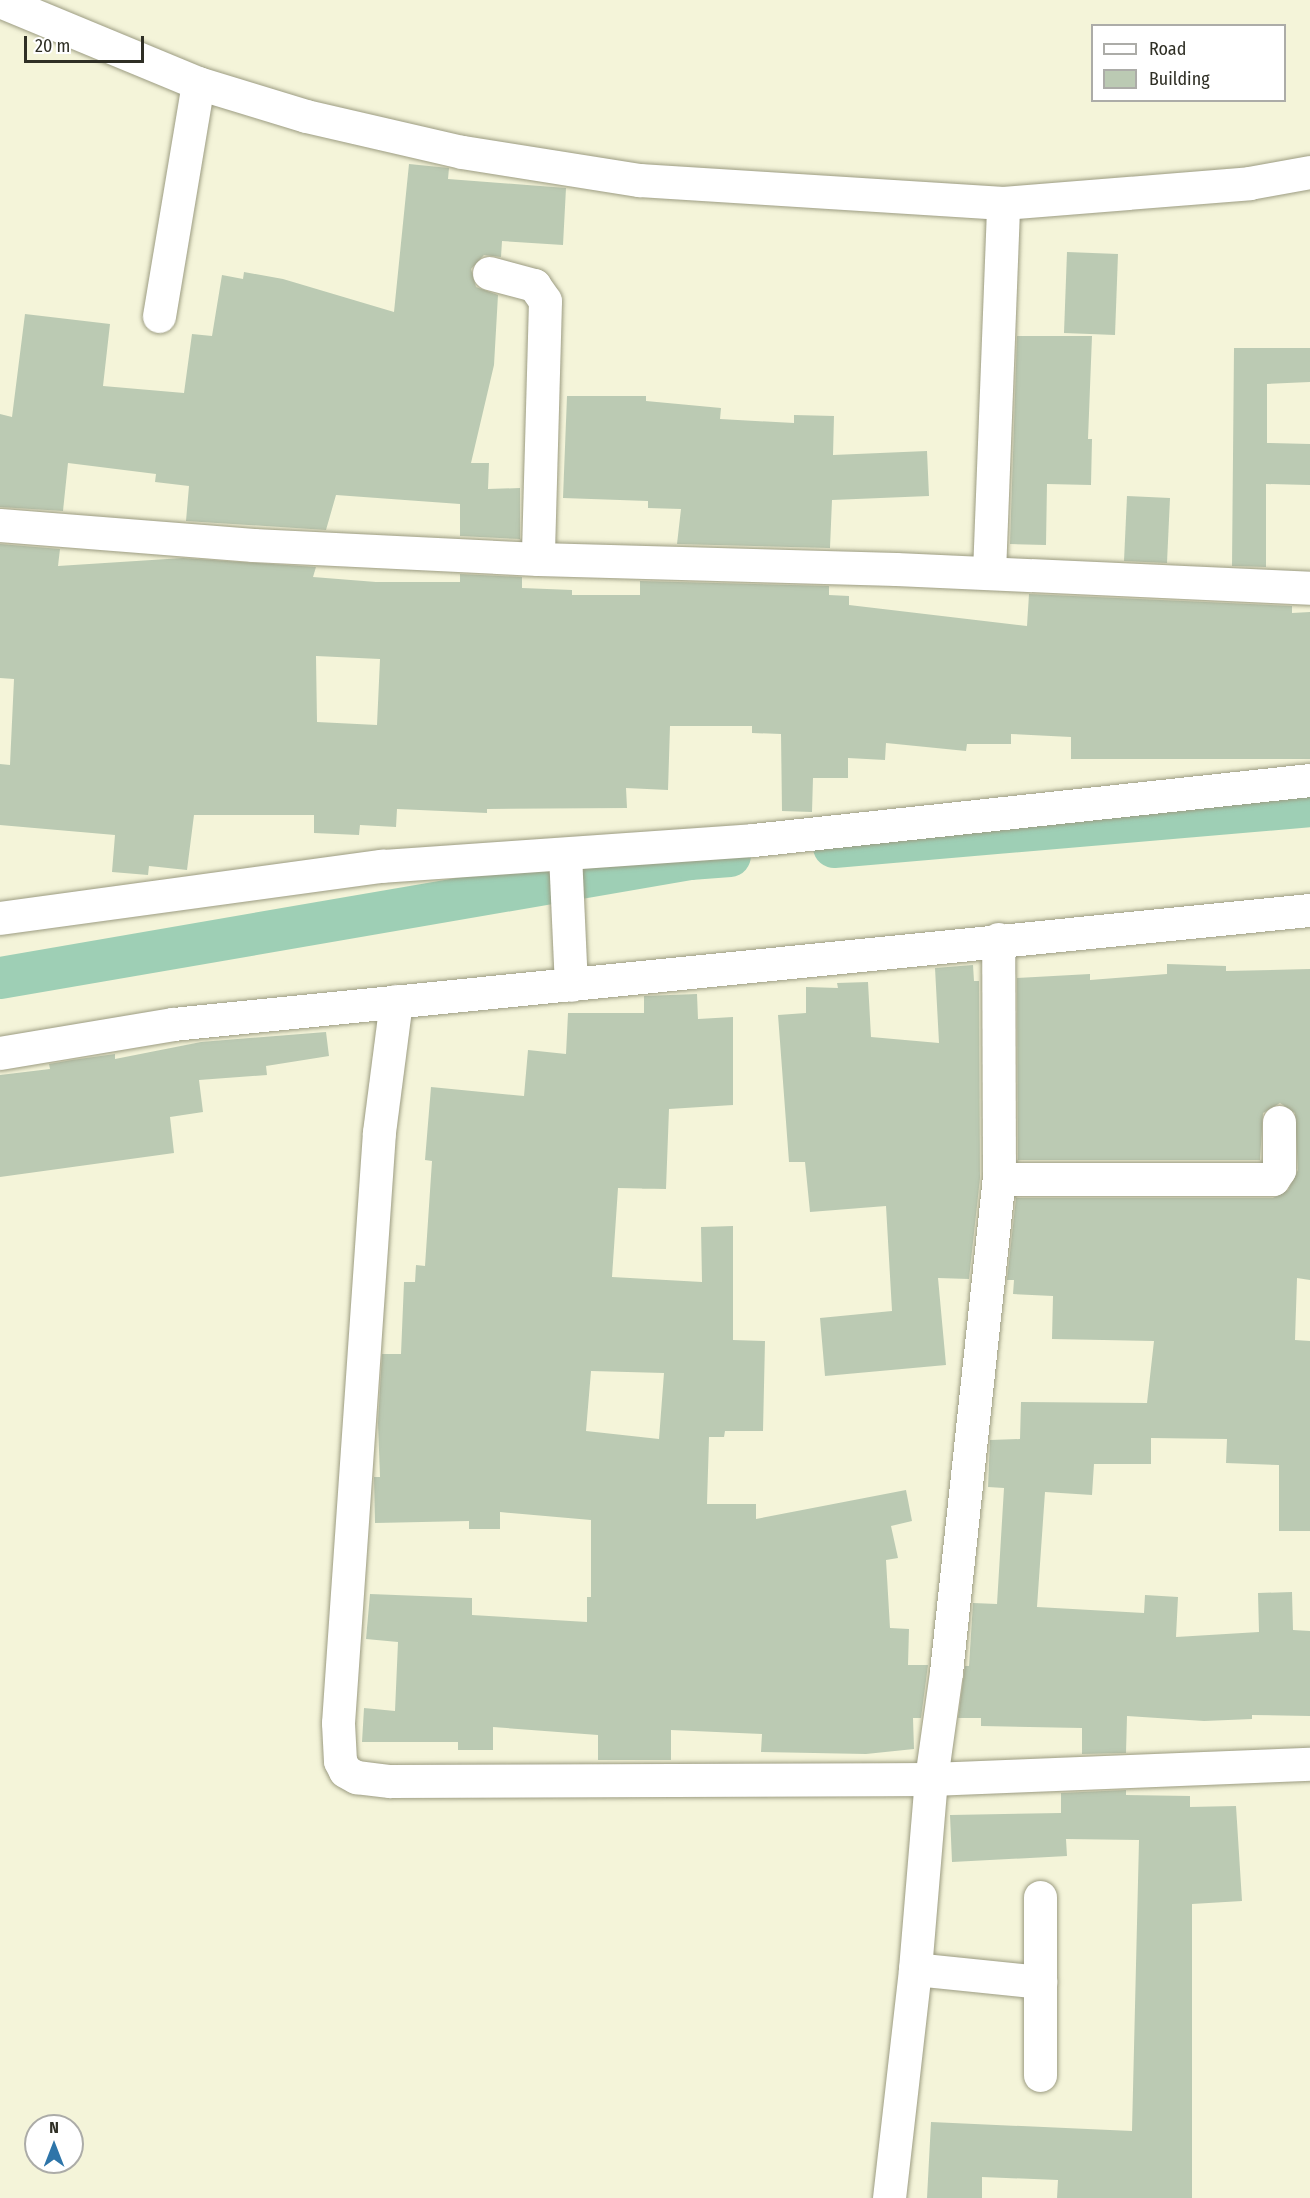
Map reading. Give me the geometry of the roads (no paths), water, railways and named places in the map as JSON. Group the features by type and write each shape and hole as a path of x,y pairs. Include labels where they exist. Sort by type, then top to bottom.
{"street":[{"path":"0,1 198,84 306,116 462,152 639,180 1003,203 1249,183 1310,172"},
{"path":"159,316 198,84"},
{"path":"989,573 1003,203"},
{"path":"489,273 534,285 545,301 538,559"},
{"path":"0,525 253,545 538,559 989,573 1310,588"},
{"path":"0,918 382,866 565,862 1310,780"},
{"path":"565,862 571,985"},
{"path":"0,1053 174,1024 571,985 998,939 1310,910"},
{"path":"889,2198 915,1969 931,1779 946,1672 999,1179 998,939"},
{"path":"396,1001 379,1132 338,1723 341,1766 356,1777 390,1782 931,1779 1310,1764"},
{"path":"999,1179 1273,1179 1279,1170 1279,1122"},
{"path":"1040,1897 1040,2075"},
{"path":"915,1969 1040,1982"}],"waterway":[{"path":"834,847 1310,806"},
{"path":"0,978 690,859 730,856"}]}
